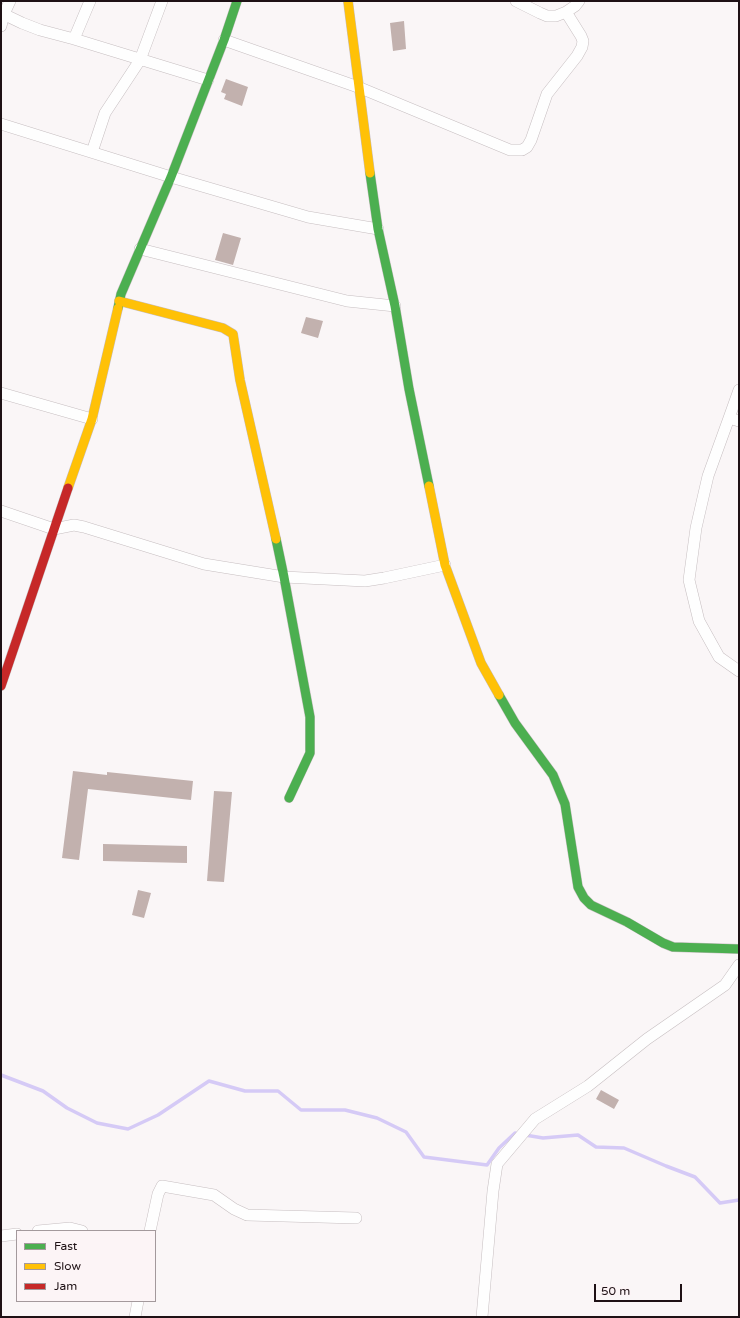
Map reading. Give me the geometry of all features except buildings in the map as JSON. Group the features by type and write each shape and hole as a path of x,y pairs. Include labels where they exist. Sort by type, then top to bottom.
{"street":[{"path":"1,26 3,13 10,1"},
{"path":"74,39 90,1"},
{"path":"92,152 105,114 140,60 162,1"},
{"path":"1,686 92,419 119,301 171,177 224,40 237,1"},
{"path":"348,1 358,87 378,229 395,306 409,389 445,565 481,663 515,723 553,775 565,804 578,887 584,898 591,905 627,922 663,943 673,947 739,949"},
{"path":"516,1 547,16 556,16 566,12 579,1"},
{"path":"224,40 358,87 510,150 522,150 527,147 531,140 547,94 577,56 582,47 583,41 581,36 566,12"},
{"path":"3,13 40,30 208,80"},
{"path":"1,124 171,177 308,217 378,229"},
{"path":"140,249 347,301 395,306"},
{"path":"119,301 222,328 233,334 245,406 284,577 311,730 310,752 289,798"},
{"path":"739,390 734,419 708,476 696,528 689,580 699,621 719,657 739,671"},
{"path":"1,393 92,419"},
{"path":"1,511 54,529 74,526 84,527 204,564 284,577 365,581 445,565"},
{"path":"482,1317 493,1191 497,1164 535,1118 588,1086 647,1039 725,985 739,965"},
{"path":"150,1230 158,1194 162,1186 214,1195 234,1209 247,1215 356,1218"},
{"path":"49,1230 70,1228 78,1230"},
{"path":"1,1236 16,1234"},
{"path":"135,1317 138,1302"}],"waterway":[{"path":"1,1075 43,1091 67,1108 97,1123 128,1129 158,1115 209,1081 245,1091 278,1091 301,1110 345,1110 377,1118 406,1132 424,1157 487,1165 499,1148 515,1133 519,1134"},
{"path":"525,1135 543,1138 578,1135 596,1147 624,1148 695,1177 720,1203 739,1200"}],"traffic: fast":[{"path":"118,308 121,294 171,177 224,40 237,1"},
{"path":"370,173 378,229 395,306 409,389 429,486"},
{"path":"276,539 310,717 310,753 289,798"},
{"path":"499,695 515,723 553,775 565,804 578,887 584,898 591,905 627,922 663,943 673,947 739,949"}],"traffic: slow":[{"path":"348,1 370,173"},
{"path":"119,301 223,328 233,334 240,380 276,539"},
{"path":"68,488 92,419 118,308"},
{"path":"429,486 445,565 481,663 499,695"}],"traffic: jam":[{"path":"1,686 68,488"}]}
